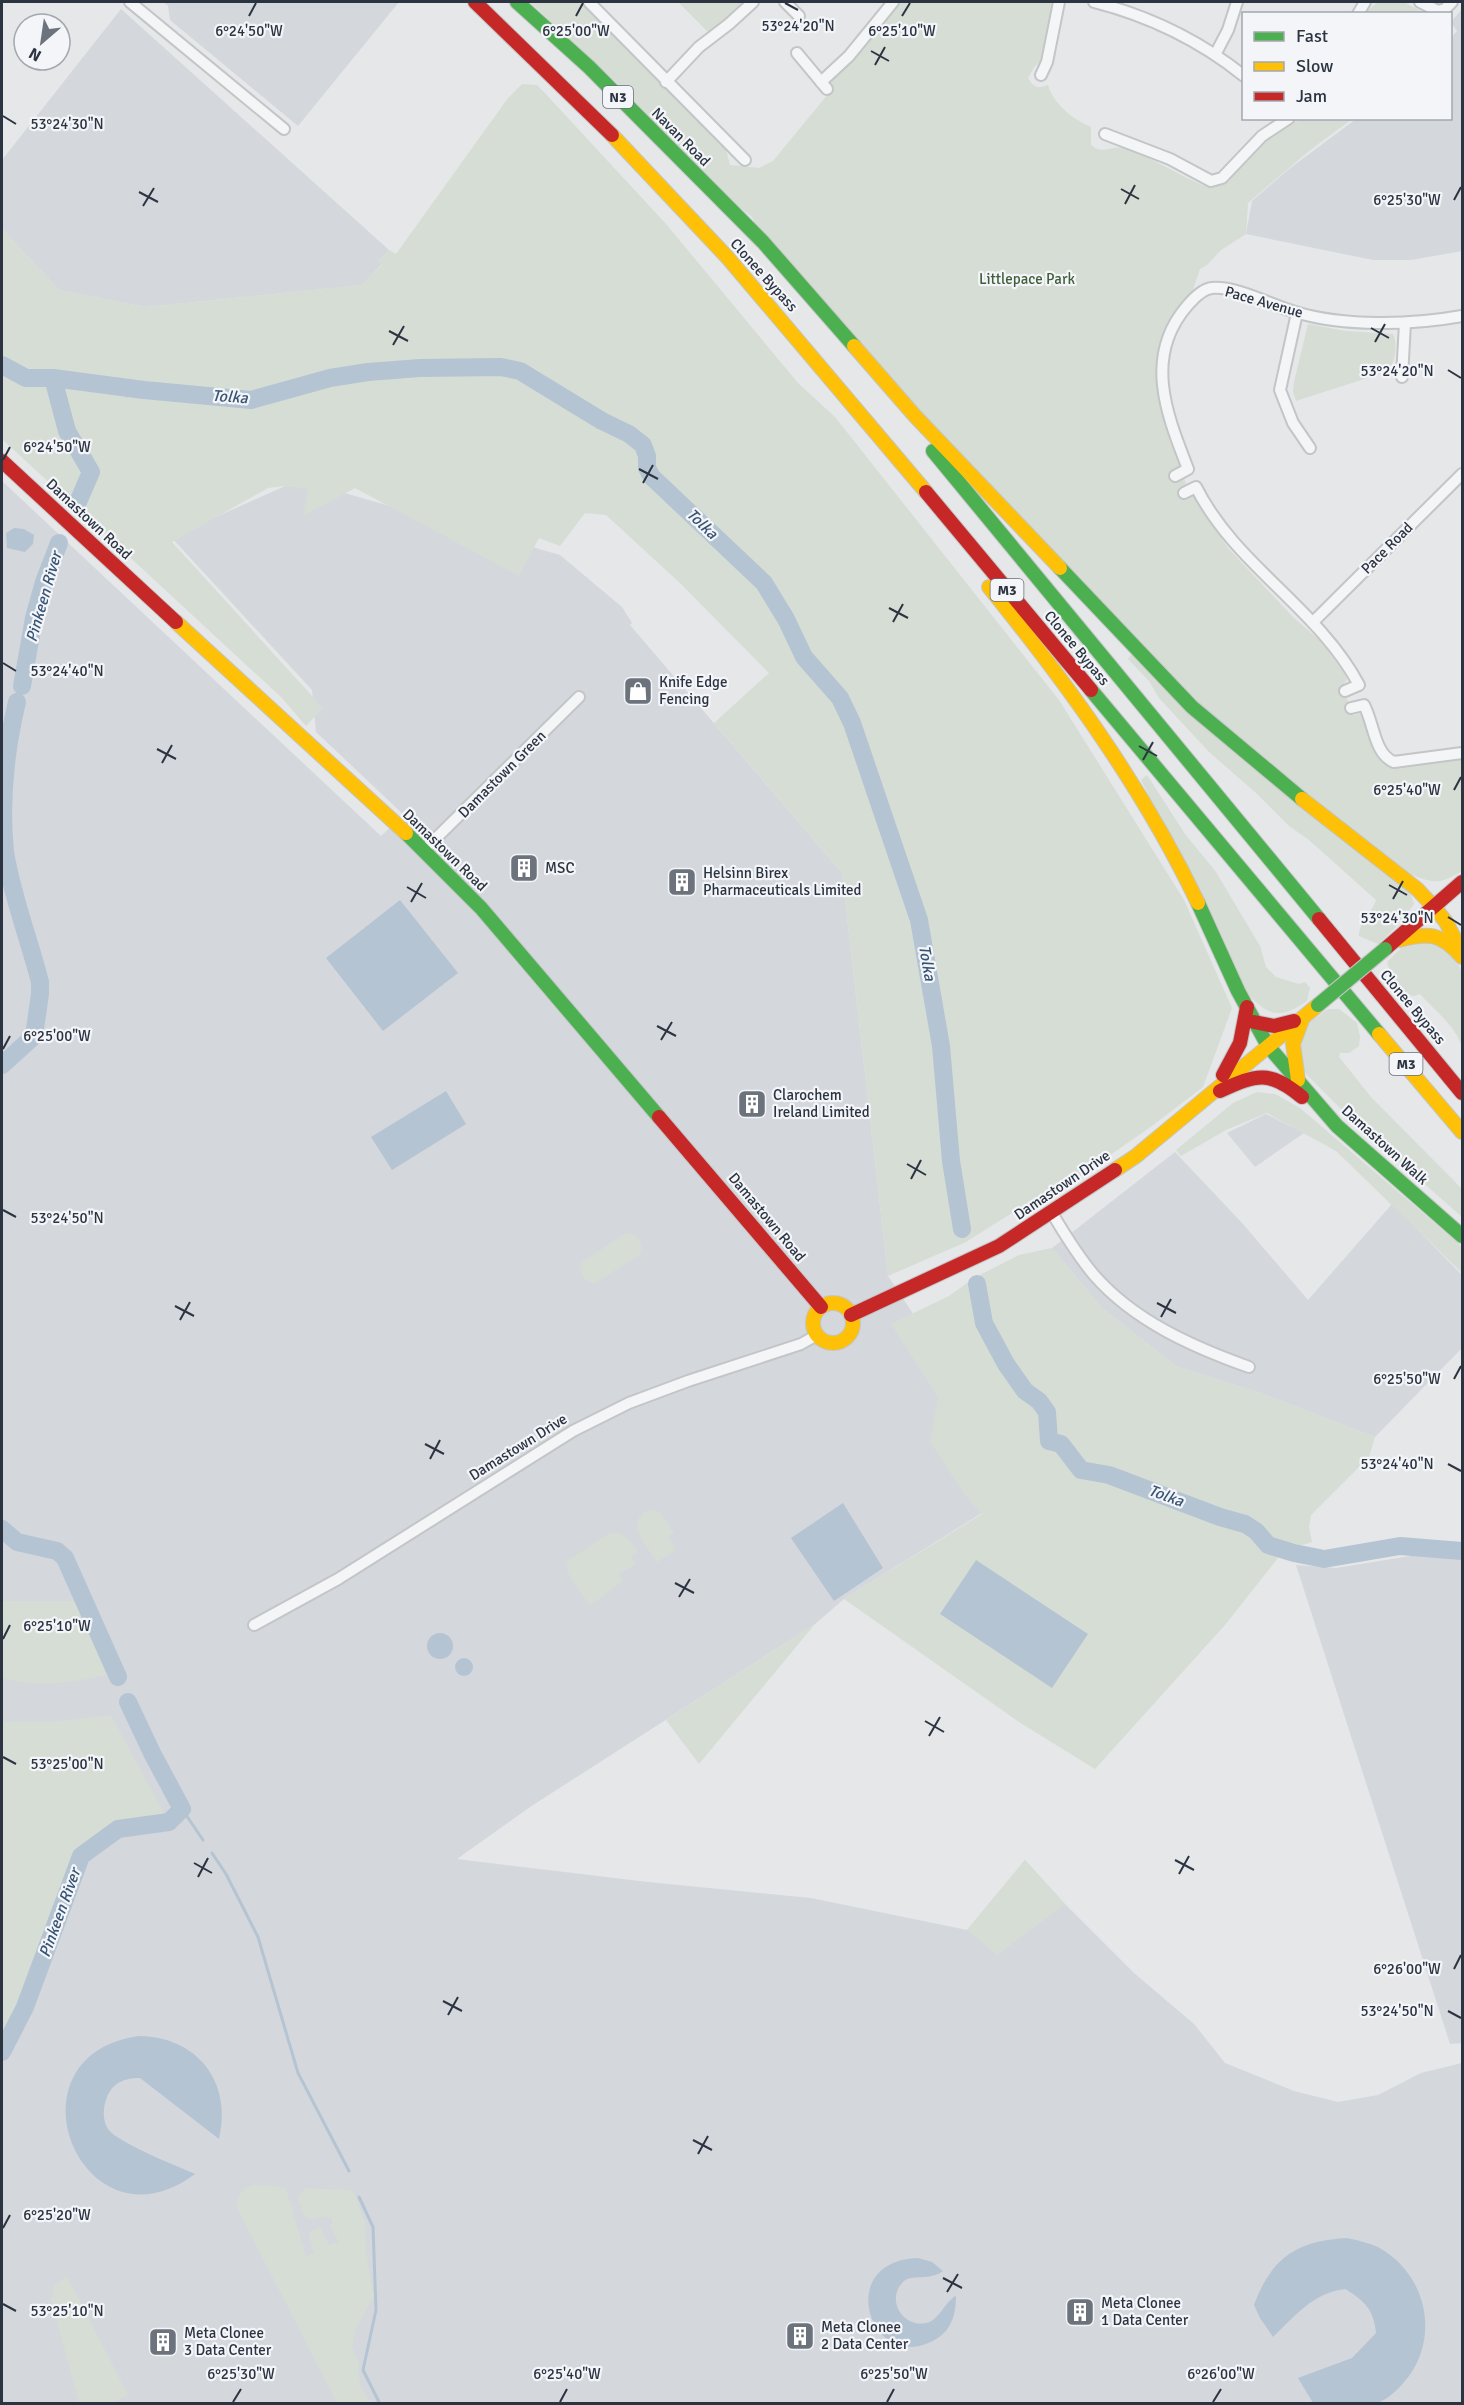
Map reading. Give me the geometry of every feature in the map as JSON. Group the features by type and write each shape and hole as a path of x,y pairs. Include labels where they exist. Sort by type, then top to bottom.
{"main road":[{"name":"N3","path":"475,2 597,119 662,187"},
{"name":"Navan Road","path":"517,2 590,67 716,196"},
{"name":"Damastown Walk","path":"662,187 796,343 1068,686 1157,823 1254,1023 1268,1046 1337,1126 1462,1236"},
{"name":"Clonee Bypass","path":"662,187 803,344 1189,809 1462,1132"},
{"name":"Clonee Bypass","path":"716,196 849,350 1462,1093"},
{"path":"716,196 763,242 915,416 1192,707 1320,814 1417,889 1446,922 1462,953"},
{"name":"Damastown Road","path":"2,461 424,850 481,908 821,1307"},
{"name":"Damastown Drive","path":"850,1315 999,1246 1052,1214 1136,1156 1390,945 1462,882"},
{"path":"1390,945 1421,933 1440,936 1462,957"},
{"path":"1204,1098 1236,1056 1246,1023 1247,1006"},
{"path":"1254,1023 1269,1027 1280,1026 1303,1017"},
{"path":"1298,1082 1293,1044 1303,1017"},
{"path":"1204,1098 1251,1077 1271,1077 1291,1087 1337,1126"},
{"path":"838,1304 843,1306 850,1315 852,1326 843,1340 826,1342 817,1335 813,1323 821,1307 838,1304"}],"street":[{"path":"130,2 284,129"},
{"path":"589,2 745,160"},
{"path":"666,82 699,47 753,2"},
{"path":"784,2 799,16"},
{"path":"796,53 824,86 893,2"},
{"path":"1041,75 1047,62 1059,2"},
{"path":"1094,2 1120,8 1172,29 1216,53 1242,74"},
{"path":"1216,53 1228,30 1237,2"},
{"path":"1420,2 1438,11 1445,9 1452,2"},
{"path":"1106,134 1170,159 1208,179 1216,180 1221,178 1262,136 1286,120"},
{"name":"Pace Avenue","path":"1175,476 1188,469 1168,417 1161,385 1163,359 1168,339 1184,310 1202,292 1213,288 1232,290 1297,313 1373,323 1462,316"},
{"path":"1297,313 1280,390 1293,423 1310,448"},
{"path":"1402,377 1405,322"},
{"name":"Pace Road","path":"1313,622 1462,474"},
{"path":"1184,493 1196,487 1218,523 1313,622 1349,667 1359,685 1345,691"},
{"name":"Damastown Green","path":"424,850 579,697"},
{"path":"1351,708 1364,705 1370,716 1381,753 1386,759 1394,762 1462,753"},
{"path":"1052,1214 1083,1260 1115,1296 1184,1341 1249,1367"},
{"name":"Damastown Drive","path":"254,1625 348,1573 573,1431 629,1403 801,1344 817,1335"}],"shaded area":[{"path":"163,2 399,2 298,126 170,20 168,6"},
{"path":"121,9 389,250 379,261 382,264 362,285 145,307 59,290 2,229 2,160"},
{"path":"1462,9 1462,251 1411,260 1373,260 1246,234 1252,201 1289,169 1355,120 1452,120 1452,37 1457,31 1452,21"},
{"path":"2,481 381,836 404,815 316,732 312,690 171,537 292,483 320,486 560,555 622,607 632,623 630,625 842,873 888,1276 1010,1460 982,1513 844,1599 815,1624 530,1807 457,1859 648,1882 811,1898 967,1930 1025,1860 1134,1973 1194,2024 1225,2063 1294,2091 1338,2102 1378,2095 1421,2073 1462,2063 1462,2403 2,2403"},
{"path":"1266,1114 1304,1133 1255,1167 1227,1133"},
{"path":"1175,1152 1243,1224 1308,1300 1392,1204 1462,1275 1462,1348 1375,1437 1260,1393 1176,1366 1102,1308 1052,1248"},
{"path":"1423,1554 1462,1557 1462,2043 1450,2044 1296,1565 1336,1568"}],"green space":[{"name":"Littlepace Park","path":"530,2 583,2 726,150 730,165 759,168 773,161 833,88 832,78 863,50 901,2 1054,2 1042,60 1034,67 1028,78 1032,84 1039,87 1048,85 1059,105 1091,127 1091,145 1095,148 1104,150 1120,148 1136,153 1210,188 1231,177 1265,143 1292,124 1303,120 1351,120 1309,151 1248,203 1246,234 1221,250 1200,269 1192,292 1180,307 1160,358 1157,382 1161,405 1186,484 1228,548 1294,618 1322,642 1346,676 1347,680 1342,686 1353,715 1361,714 1365,717 1374,746 1381,758 1393,766 1462,759 1462,871 1440,881 1404,872 1193,699 942,437 761,236 752,217 723,195 618,84"},
{"path":"678,2 744,2 727,19 708,32"},
{"path":"1378,2 1404,2 1422,12 1366,12"},
{"path":"522,84 537,85 543,91 666,224 798,383 835,417 1059,700 1184,900 1232,1008 1203,1087 1152,1126 1028,1212 1012,1213 966,1242 888,1276 842,873 714,723 769,673 681,584 606,515 585,513 560,546 539,538 519,576 355,488 303,516 308,489 284,486 268,488 172,542 323,708 306,726 281,697 2,439 2,371 9,378 50,383 67,388 210,404 257,405 315,386 419,374 504,372 523,376 590,423 625,435 634,442 639,450 639,465 656,490 694,524 716,550 757,588 776,616 798,659 832,694 850,725 881,831 894,854 914,934 930,932 854,716 845,699 809,660 775,589 661,482 652,468 649,453 641,439 619,425 589,411 526,368 504,364 445,362 306,379 250,397 21,373 2,363 2,229 59,290 145,307 361,285 382,265 379,261 389,250 396,254 508,98"},
{"path":"1308,324 1346,331 1393,334 1395,353 1389,371 1296,401 1293,392 1294,382"},
{"path":"1133,652 1410,892 1414,904 1378,944 1359,936 1361,926 1376,900 1309,840 1289,826 1256,793 1209,752 1159,698 1149,681 1128,659"},
{"path":"1147,775 1185,834 1216,872 1260,946 1266,967 1276,977 1299,984 1305,982 1310,988 1307,1001 1289,1011 1275,1013 1261,1007 1247,993 1141,780"},
{"path":"1435,941 1453,955 1462,972 1462,1046 1449,1024 1420,994 1414,996 1403,992 1391,974 1387,962 1401,948"},
{"path":"1328,1009 1339,1009 1357,1023 1359,1046 1349,1053 1340,1053 1339,1057 1371,1097 1462,1189 1462,1217 1348,1116 1307,1075 1298,1060 1301,1037 1308,1023"},
{"path":"1257,1092 1275,1094 1300,1108 1458,1243 1462,1248 1462,1273 1336,1151 1267,1113 1226,1130 1181,1156 1176,1150 1233,1103"},
{"path":"626,1233 634,1235 639,1240 642,1246 641,1254 594,1284 584,1279 579,1267 582,1262"},
{"path":"1052,1248 1102,1308 1176,1366 1260,1393 1375,1437 1369,1457 1311,1515 1309,1527 1312,1542 1293,1545 1263,1533 1256,1538 1278,1558 1225,1625 1095,1769 1019,1722 844,1599 982,1514 964,1494 930,1442 938,1397 891,1324 949,1296 974,1278 1019,1255"},
{"path":"651,1509 662,1514 674,1533 668,1536 676,1550 657,1562 643,1541 637,1526 642,1514"},
{"path":"611,1532 624,1536 633,1544 638,1552 631,1557 636,1564 619,1574 623,1581 590,1606 568,1573 567,1561"},
{"path":"2,1601 75,1601 107,1675 42,1684 2,1678"},
{"path":"815,1624 699,1764 666,1720"},
{"path":"111,1715 169,1822 118,1829 81,1856 25,2007 2,2052 2,1722 47,1722"},
{"path":"1025,1860 1065,1904 997,1955 967,1930"},
{"path":"254,2185 286,2189 306,2256 314,2253 309,2235 311,2231 320,2227 329,2245 339,2242 329,2225 333,2224 331,2217 312,2220 304,2216 298,2197 305,2188 353,2190 365,2222 366,2252 374,2296 356,2328 352,2347 358,2361 360,2386 371,2403 337,2403 237,2208 241,2193"},
{"path":"67,2276 128,2395 110,2403 79,2403 51,2299 54,2286"}],"water":[{"path":"14,528 24,529 34,535 33,544 25,552 7,548 6,533"},
{"path":"400,900 458,973 383,1031 326,958"},
{"path":"446,1091 466,1124 392,1170 371,1137"},
{"path":"843,1503 883,1568 834,1601 791,1538"},
{"path":"976,1560 1088,1634 1052,1688 940,1614"},
{"path":"440,1633 449,1637 453,1646 449,1655 440,1659 431,1655 427,1646 431,1637"},
{"path":"464,1658 470,1661 473,1667 470,1673 464,1676 458,1673 455,1667 458,1661"},
{"path":"138,2036 159,2038 193,2053 206,2066 215,2081 220,2098 222,2118 219,2139 140,2078 120,2082 110,2092 104,2113 108,2129 114,2135 195,2174 155,2193 119,2191 91,2173 73,2144 66,2111 73,2078 96,2051"},
{"path":"1347,2238 1382,2249 1400,2264 1411,2278 1424,2310 1423,2344 1418,2360 1409,2376 1395,2392 1382,2401 1364,2404 1313,2403 1298,2378 1352,2358 1376,2333 1373,2318 1367,2306 1345,2289 1334,2291 1306,2306 1273,2337 1254,2305 1269,2275 1288,2255 1314,2243"},
{"path":"918,2258 932,2262 943,2271 933,2276 904,2281 896,2295 896,2303 903,2316 910,2321 926,2323 935,2319 948,2302 956,2296 956,2302 952,2321 946,2331 936,2339 913,2347 894,2343 879,2331 870,2314 869,2295 875,2277 891,2264"}],"waterway":[{"name":"Tolka","path":"2,365 26,378 53,378 144,390 251,400 330,378 368,372 420,368 501,367 520,371 602,421 629,434 643,445 647,456 647,468 652,477 764,583 786,619 804,657 840,698 852,723 919,920 941,1046 951,1161 962,1229"},
{"name":"Pinkeen River","path":"53,378 67,431 91,472 78,502"},
{"path":"127,396 128,388"},
{"name":"Pinkeen River","path":"22,686 34,618 44,582 59,543"},
{"name":"Pinkeen River","path":"2,1065 34,1036 40,994 40,982 16,901 5,852 3,814 5,777 9,739 17,702"},
{"name":"Tolka","path":"977,1284 984,1323 1006,1364 1025,1391 1039,1401 1047,1412 1049,1441 1061,1444 1081,1470 1109,1475 1220,1517 1245,1524 1256,1531 1268,1545 1294,1553 1324,1559 1400,1546 1462,1551"},
{"name":"Pinkeen River","path":"2,1529 17,1542 57,1551 65,1558 118,1677"},
{"name":"Pinkeen River","path":"2,2052 25,2007 81,1856 118,1829 169,1822 182,1809 128,1702"},
{"path":"182,1809 203,1840"},
{"path":"212,1853 226,1874 258,1937 298,2073 349,2171"},
{"path":"359,2197 373,2227 376,2310 363,2370 380,2404"}],"traffic: fast":[{"path":"517,2 589,67 763,242 854,346"},
{"path":"933,451 1319,919"},
{"path":"1060,568 1192,707 1302,799"},
{"path":"1091,690 1379,1034"},
{"path":"406,833 481,908 659,1117"},
{"path":"1198,903 1238,991 1268,1046"},
{"path":"1318,1005 1385,949"},
{"path":"1268,1046 1337,1126 1462,1236"}],"traffic: slow":[{"path":"612,135 728,258 926,492"},
{"path":"854,346 915,416 1060,568"},
{"path":"989,587 1048,662 1103,739 1177,860 1198,903"},
{"path":"176,622 406,833"},
{"path":"1302,799 1417,889 1434,907"},
{"path":"1434,907 1446,922 1460,949"},
{"path":"1399,940 1434,936 1448,943 1462,957"},
{"path":"1115,1170 1136,1156 1318,1005"},
{"path":"1298,1080 1293,1044 1302,1020"},
{"path":"1379,1034 1462,1132"},
{"path":"833,1303 847,1309 853,1323 847,1337 833,1343 819,1337 813,1323 819,1309 833,1303"}],"traffic: jam":[{"path":"475,2 612,135"},
{"path":"2,461 176,622"},
{"path":"926,492 1091,690"},
{"path":"1385,949 1462,882"},
{"path":"1319,919 1462,1093"},
{"path":"1223,1075 1240,1043 1247,1007"},
{"path":"1254,1022 1274,1026 1294,1021"},
{"path":"1220,1091 1244,1081 1262,1078 1280,1082 1302,1097"},
{"path":"659,1117 821,1307"},
{"path":"851,1315 999,1246 1115,1170"}],"place":[{"name":"Knife Edge Fencing","path":"638,691"},
{"name":"MSC","path":"524,868"},
{"name":"Helsinn Birex Pharmaceuticals Limited","path":"682,882"},
{"name":"Clarochem Ireland Limited","path":"752,1104"},
{"name":"Meta Clonee 1 Data Center","path":"1080,2312"},
{"name":"Meta Clonee 2 Data Center","path":"800,2336"},
{"name":"Meta Clonee 3 Data Center","path":"163,2342"}]}
